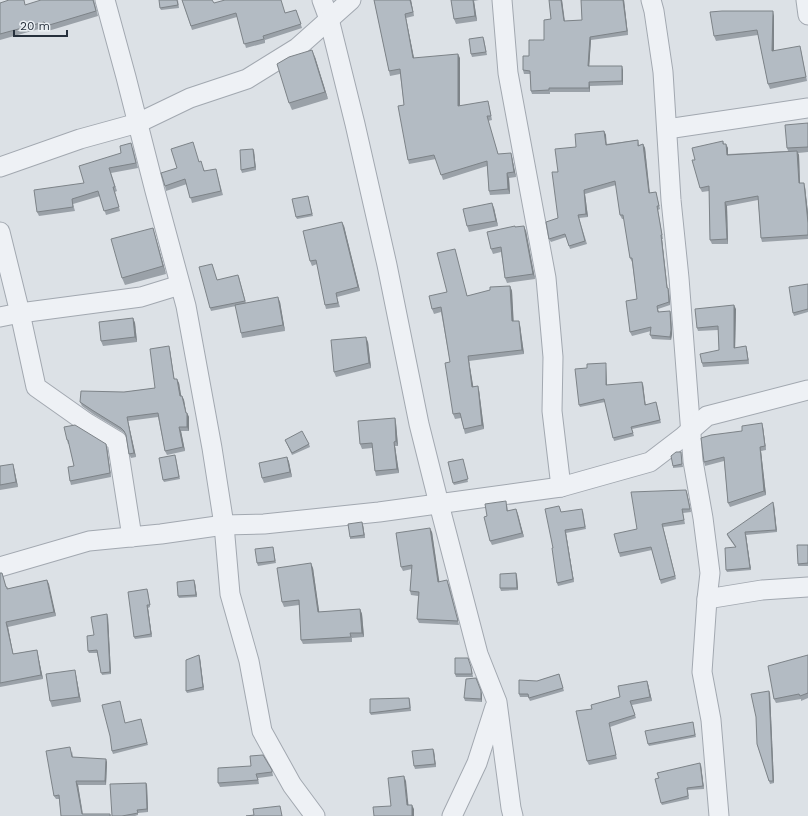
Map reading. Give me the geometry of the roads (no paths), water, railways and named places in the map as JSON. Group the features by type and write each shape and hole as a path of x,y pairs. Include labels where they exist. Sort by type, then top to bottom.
{"street":[{"path":"105,0 186,306 211,440 224,525 230,594 249,661 262,731 292,784 315,816"},
{"path":"322,0 330,19 358,139 419,424 478,654 497,702 513,816"},
{"path":"0,167 80,139 138,123 190,98 247,79 297,48 351,0"},
{"path":"502,0 508,73 546,278 553,358 552,411 561,487"},
{"path":"652,0 663,72 671,200 679,278 693,461 703,518 710,573 702,672 711,720 719,816"},
{"path":"806,0 808,14"},
{"path":"667,129 808,108"},
{"path":"0,232 36,387 87,423 116,441 132,537"},
{"path":"0,318 20,313 141,298 180,285"},
{"path":"0,566 89,542 224,525 264,524 379,512 561,487 650,462 706,416 808,390"},
{"path":"707,599 762,590 808,587"},
{"path":"452,816 477,763 497,702"}]}
